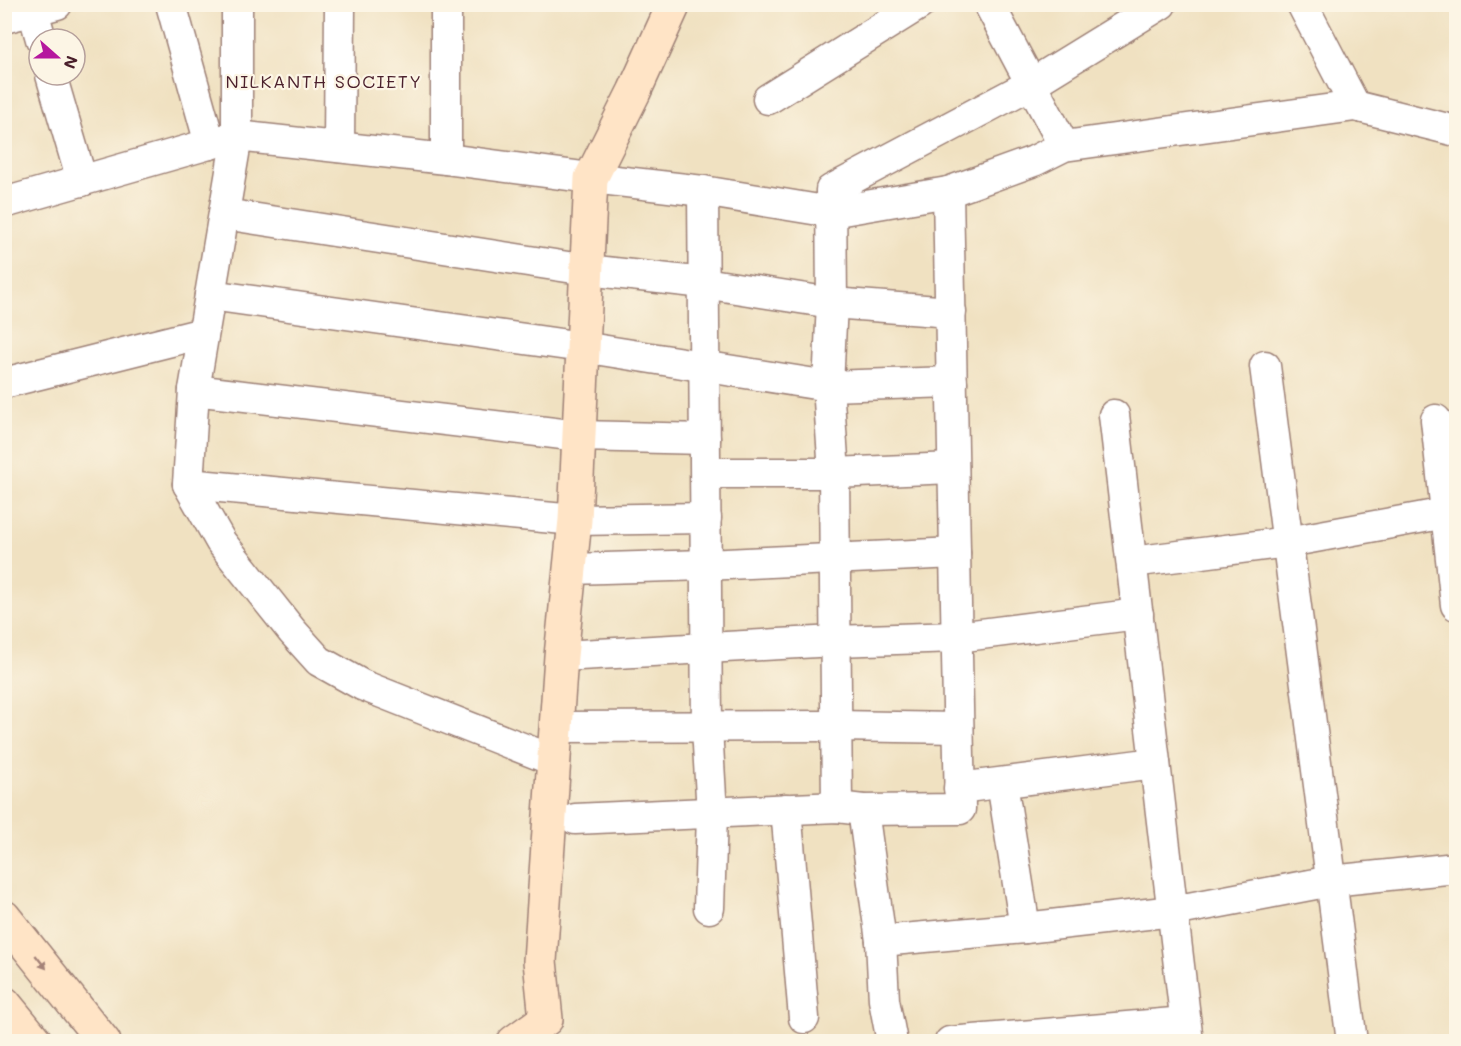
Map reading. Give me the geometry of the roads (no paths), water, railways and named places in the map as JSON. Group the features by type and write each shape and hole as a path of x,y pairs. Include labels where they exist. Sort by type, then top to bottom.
{"street":[{"path":"171,4 223,140"},
{"path":"237,4 223,140 224,214 194,390 188,484 221,542 319,661 362,685 554,772"},
{"path":"339,147 340,4"},
{"path":"446,4 446,159"},
{"path":"768,99 920,4"},
{"path":"989,4 1064,146"},
{"path":"892,1041 884,1000 881,941 850,809 836,726 834,473 828,386 832,303 831,190 1031,84 1161,4"},
{"path":"1302,4 1356,106"},
{"path":"514,1041 546,1019 540,961 561,656 571,569 591,178 675,6"},
{"path":"55,87 82,181"},
{"path":"4,203 223,140 339,147 446,159 703,191 831,212 948,192 1034,161 1064,146 1356,106 1456,131"},
{"path":"703,191 707,728 712,814 709,908"},
{"path":"575,819 786,809 960,809 948,192"},
{"path":"224,214 587,270 704,283 832,303 951,312"},
{"path":"210,295 582,347 828,386 952,382"},
{"path":"4,383 203,333"},
{"path":"1265,366 1352,1041"},
{"path":"194,390 579,436 705,440"},
{"path":"950,1041 1186,1032 1114,415"},
{"path":"1436,420 1456,590"},
{"path":"705,473 834,473 953,468"},
{"path":"188,484 574,520 706,518"},
{"path":"1132,562 1288,542 1446,513"},
{"path":"571,569 955,553"},
{"path":"561,656 707,647 957,637 1138,614"},
{"path":"556,728 836,726 958,728"},
{"path":"959,788 1155,763"},
{"path":"1002,783 1026,928"},
{"path":"786,809 804,1018"},
{"path":"881,941 1026,928 1173,911 1331,881 1456,868"},
{"path":"4,917 104,1041"},
{"path":"4,1003 36,1041"}],"district":[{"name":"NILKANTH SOCIETY","path":"324,82"}]}
